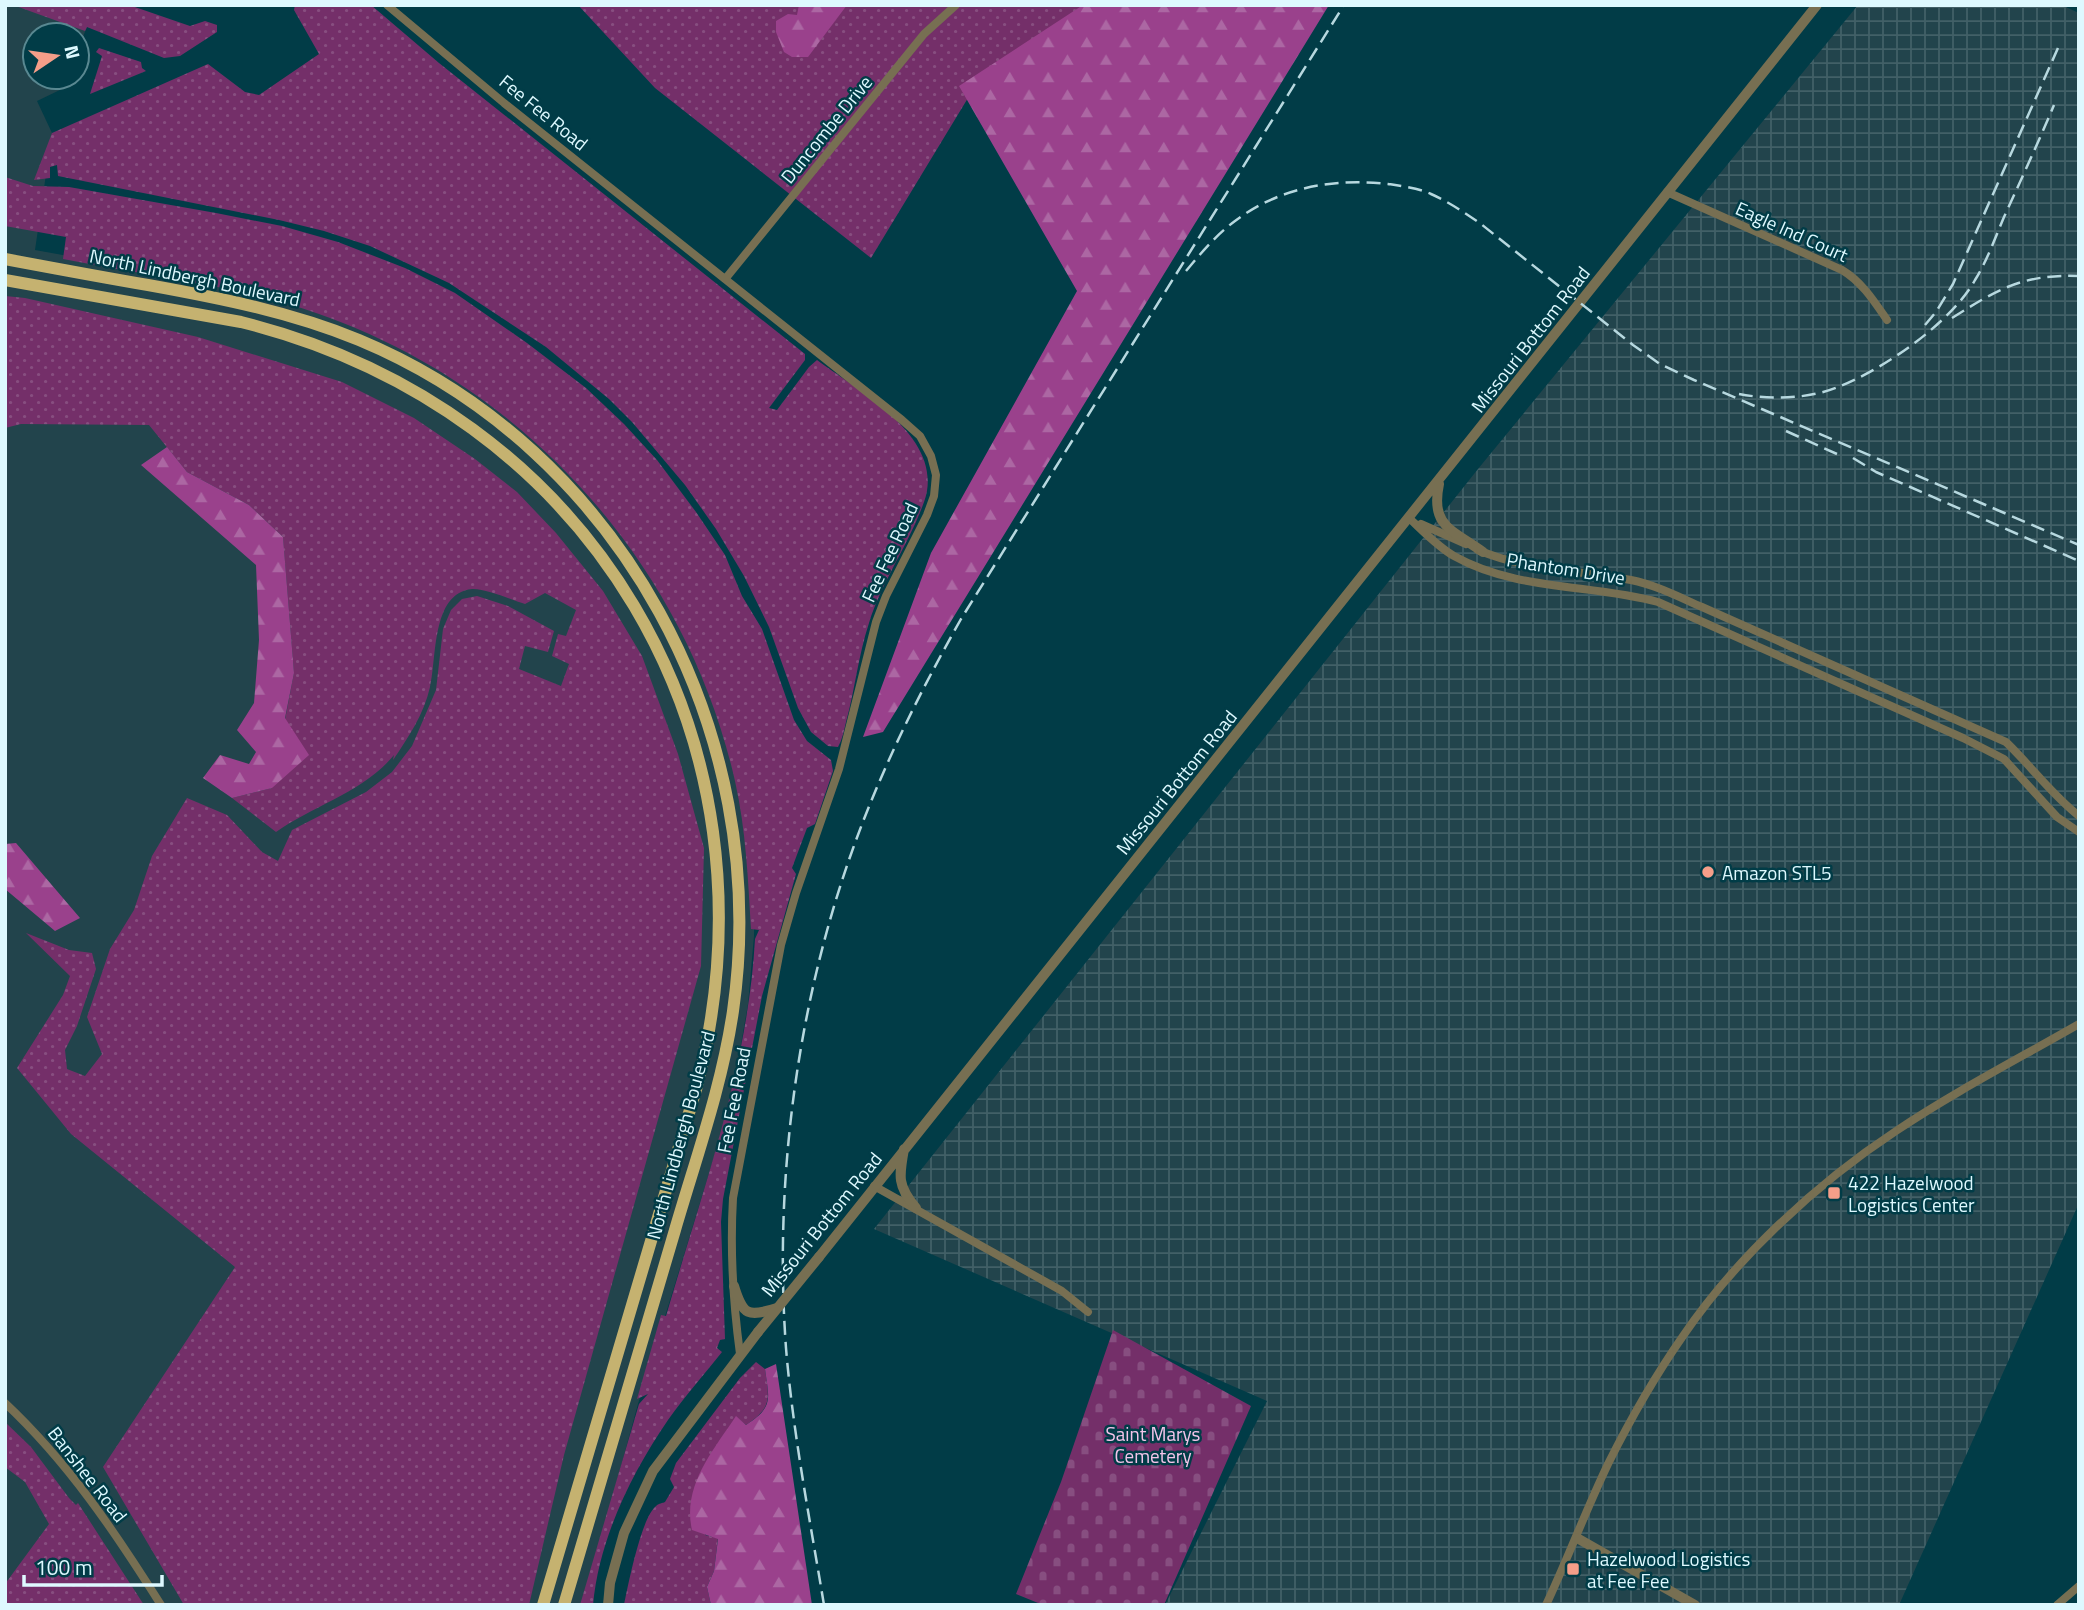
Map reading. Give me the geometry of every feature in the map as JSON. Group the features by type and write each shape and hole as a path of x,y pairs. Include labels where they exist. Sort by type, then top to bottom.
{"highway":[{"name":"North Lindbergh Boulevard","path":"5,259 236,302 302,318 364,342 445,385 510,432 582,501 645,586 691,677 715,742 735,843 740,910 733,1013 709,1112 564,1605"},
{"name":"North Lindbergh Boulevard","path":"5,280 229,320 274,331 307,341 371,367 431,400 469,425 514,461 563,509 585,535 631,601 673,683 699,759 716,849 720,939 712,1019 693,1099 543,1605"}],"street":[{"name":"Fee Fee Road","path":"387,5 504,103 911,428 920,436 931,456 936,475 934,496 927,516 886,596 876,622 839,769 781,945 737,1172 731,1228 740,1354"},
{"name":"Duncombe Drive","path":"726,278 924,34 956,5"},
{"name":"Missouri Bottom Road","path":"608,1605 624,1533 653,1471 740,1354 1817,5"},
{"name":"Eagle Ind Court","path":"1667,192 1842,270 1860,284 1887,320"},
{"path":"1439,480 1438,517 1446,527 1483,552"},
{"name":"Phantom Drive","path":"1409,518 1483,552 1528,566 1632,580 1713,611 2006,742 2034,768 2066,806 2079,816"},
{"name":"Phantom Drive","path":"1409,518 1453,555 1486,570 1526,581 1630,594 1658,602 1963,738 2004,759 2057,817 2079,832"},
{"path":"1546,1605 1608,1465 1642,1402 1683,1335 1748,1258 1782,1223 1839,1173 1896,1131 2079,1024"},
{"path":"904,1149 901,1185 904,1194 916,1208"},
{"path":"874,1186 1062,1291 1088,1312"},
{"path":"734,1286 746,1312 752,1315 776,1308"},
{"name":"Banshee Road","path":"5,1403 85,1490 161,1605"},
{"path":"1577,1538 1695,1605"},
{"path":"2057,1605 2079,1586"}],"shaded area":[{"path":"5,5 129,5 119,36 91,28 91,21 21,21 21,91 58,91 37,101 52,133 35,250 207,281 364,323 460,376 579,477 645,552 724,709 755,864 754,936 748,1004 731,1102 638,1404 583,1605 5,1605"},
{"path":"1858,5 2061,5 2079,13 2079,1203 1899,1605 1165,1605 1267,1401 874,1229 1478,469"}],"green space":[{"path":"13,5 129,5 190,26 205,21 217,25 217,32 180,56 164,58 91,29 91,21 57,21"},
{"path":"295,5 371,5 439,63 805,354 805,360 769,408 777,410 817,360 876,402 912,437 923,457 928,479 924,502 874,607 838,747 828,746 811,732 798,708 769,627 744,576 685,485 609,399 546,347 449,283 370,246 279,220 58,176 57,165 50,167 50,178 34,180 52,133 208,64 245,92 259,95 319,54 294,10"},
{"path":"578,5 1114,5 971,93 871,258 655,88"},
{"path":"799,5 847,5 808,57 792,57 784,52 776,32 776,21 788,14 797,15"},
{"path":"1083,5 1329,5 883,732 863,737 931,553 1077,291 959,86"},
{"path":"99,48 141,62 146,71 90,94 102,56 96,52"},
{"path":"5,177 33,186 69,187 216,213 282,226 338,242 405,268 455,293 527,343 586,388 624,424 657,460 696,512 725,555 742,596 762,629 794,720 807,741 831,760 833,771 815,824 807,828 792,868 796,874 762,996 723,1199 721,1222 725,1339 720,1340 717,1348 722,1352 668,1420 630,1485 602,1556 593,1605 580,1605 639,1404 648,1394 637,1399 661,1315 666,1316 721,1129 743,1035 755,939 759,930 751,929 739,799 712,702 679,627 637,558 587,494 529,437 465,387 395,346 288,304 224,288 63,259 66,237 5,226"},
{"path":"5,296 25,298 198,337 342,382 414,418 475,459 517,492 556,533 603,591 642,656 678,754 704,848 701,966 564,1455 529,1605 184,1605 103,1467 235,1267 71,1134 17,1068 63,995 70,976 26,933 69,950 92,953 96,969 77,1026 65,1050 67,1069 85,1076 102,1054 87,1017 110,949 134,910 152,856 187,798 227,815 262,852 278,861 292,830 366,792 392,772 412,746 436,690 443,629 451,610 462,599 477,596 508,606 554,631 548,652 525,646 519,669 561,686 569,664 552,656 558,634 566,636 576,610 545,593 525,604 477,589 459,593 449,602 438,629 430,687 424,707 393,760 394,755 382,768 354,789 276,832 232,798 272,788 294,673 283,537 249,505 187,472 149,425 21,424 5,428"},
{"path":"167,447 187,472 249,505 283,537 294,673 285,718 309,755 272,788 232,798 203,778 220,755 249,764 256,752 237,730 254,703 259,640 256,565 141,465"},
{"path":"16,843 80,918 55,931 5,889 5,844"},
{"name":"Saint Marys Cemetery","path":"1113,1330 1251,1406 1164,1605 1043,1605 1016,1594 1061,1482"},
{"path":"756,1362 765,1369 767,1402 761,1413 746,1425 736,1417 705,1535 718,1538 714,1571 707,1587 711,1605 624,1605 645,1525 655,1507 665,1502 674,1487 670,1479 676,1463 740,1378"},
{"path":"776,1364 812,1605 711,1605 707,1587 714,1571 718,1539 692,1530 690,1514 695,1484 709,1456 736,1416 746,1425 761,1413 768,1402 765,1369"},
{"path":"5,1422 31,1447 69,1498 76,1505 78,1503 144,1605 5,1605 5,1584 49,1524 25,1482 5,1467"}],"railway":[{"path":"824,1605 789,1380 783,1281 784,1213 796,1076 808,1009 843,877 887,764 961,619 1344,5"},
{"path":"1925,325 1953,284 2058,48"},
{"path":"1739,394 1789,397 1827,391 1875,369 1933,328 1964,296 1979,273 2054,105"},
{"path":"1186,271 1215,238 1235,221 1252,209 1289,193 1348,182 1388,184 1421,190 1481,224 1660,364 2079,545"},
{"path":"1952,318 2012,285 2042,278 2079,276"},
{"path":"1786,431 1837,454"},
{"path":"1853,458 1876,472 2079,561"}],"place":[{"name":"Amazon STL5","path":"1708,872"},
{"name":"422 Hazelwood Logistics Center","path":"1834,1193"},
{"name":"Hazelwood Logistics at Fee Fee","path":"1573,1569"}]}
